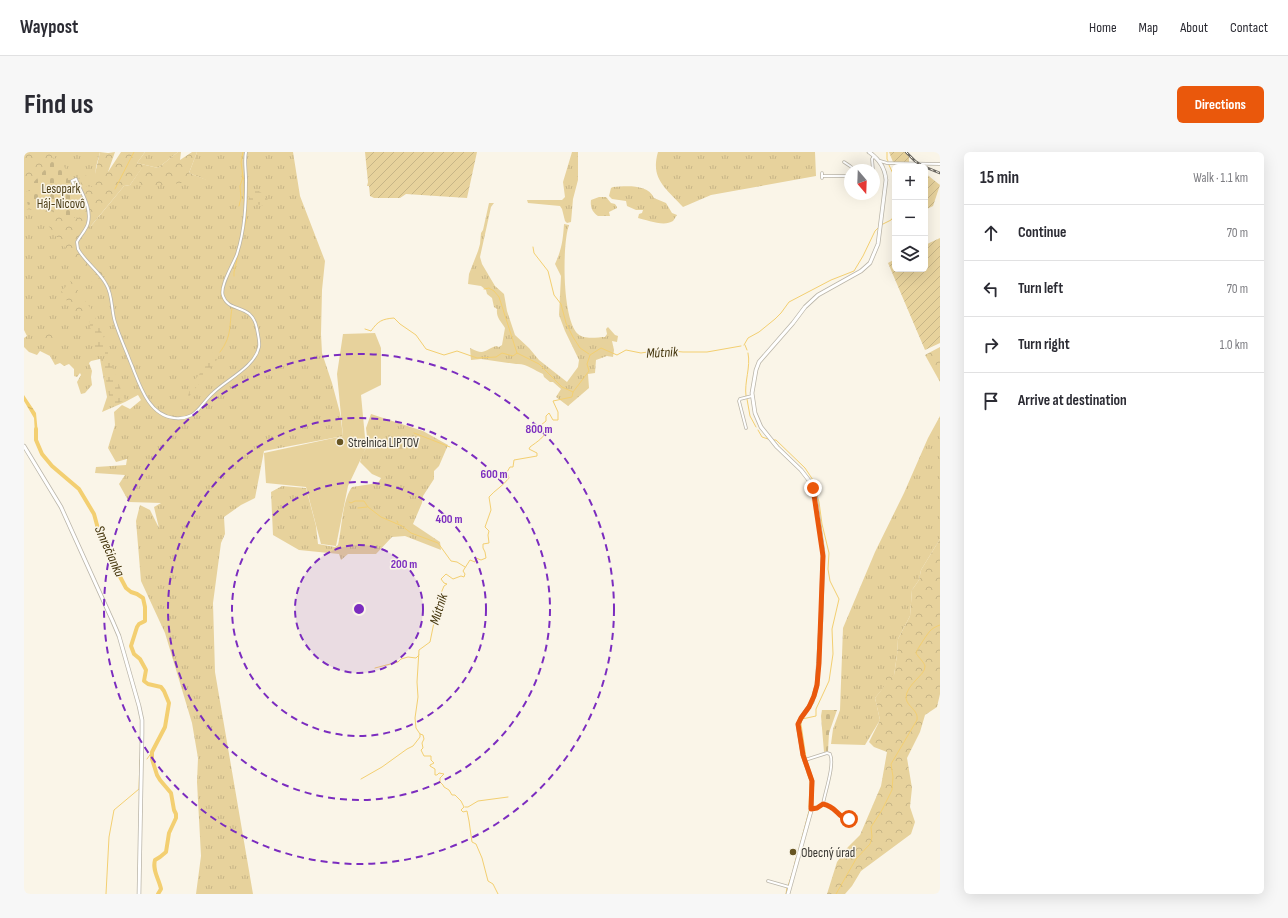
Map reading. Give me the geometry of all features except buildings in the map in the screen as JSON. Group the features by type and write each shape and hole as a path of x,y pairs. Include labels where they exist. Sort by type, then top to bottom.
{"street":[{"path":"81,193 75,188 72,181 76,179 87,207 89,219 88,224 77,242 78,249 106,284 114,322 145,396 155,409 164,415 174,418 187,417 194,414 213,392 248,365 259,347 256,326 252,316 246,311 234,307 222,294 223,286 238,253 245,220 246,178 244,160 246,152"},
{"path":"869,152 879,160 887,163 940,164"},
{"path":"873,164 872,159 874,156"},
{"path":"788,894 811,809 812,781 805,760 799,722 811,704 816,688 823,556 813,488 807,477 777,447 761,427 755,413 752,396 757,366 805,307 820,293 866,268 872,260 876,250 886,181 883,168 879,160"},
{"path":"883,168 887,163"},
{"path":"822,176 844,176"},
{"path":"746,428 738,401 740,399 752,396"},
{"path":"24,446 61,507 107,607 119,636 140,711 142,733 139,894"},
{"path":"805,760 827,753 830,755 831,766 823,804"},
{"path":"811,809 817,808 823,804 831,805 844,818 849,819"},
{"path":"768,881 789,887"}],"green space":[{"path":"24,152 52,152 55,155 33,183 30,190 24,193"},
{"name":"Lesopark Háj-Nicovô","path":"42,152 100,152 96,167 91,226 124,186 130,185 143,166 206,180 189,173 197,152 293,152 300,196 325,261 322,290 322,353 340,413 343,436 264,451 255,498 241,505 224,517 225,534 221,543 213,603 215,672 253,894 196,894 201,856 197,782 198,758 192,723 165,633 141,581 136,521 140,505 150,510 159,528 154,507 161,503 129,502 119,484 125,475 95,473 96,467 126,465 127,459 116,462 108,448 115,425 114,412 122,405 130,409 141,400 138,395 102,412 107,397 100,359 89,363 92,371 92,385 85,393 81,394 77,382 81,375 80,373 77,377 74,376 74,369 69,364 64,366 60,363 55,365 50,356 40,351 37,355 29,352 24,347 24,338 27,336 24,330 24,186"},
{"path":"100,152 115,152 108,172 121,152 145,152 137,163 158,168 178,152 181,152 180,160 192,152 197,152 189,173 207,180 165,185 139,185 142,168 130,185 124,186 85,233 80,243 104,274 93,283 36,210 24,209 24,196 28,205 34,203 66,219 82,217 80,207 70,193 73,189 79,195 82,195 83,189 78,174 88,177 85,186 92,187"},
{"path":"145,152 178,152 158,168 137,163"},
{"path":"365,152 477,152 467,198 406,194 400,198 374,198 370,196 369,186 367,186 368,182"},
{"path":"572,152 578,152 578,180 573,199 571,222 567,223 560,206 528,203 527,200 562,200 565,197 563,182"},
{"path":"658,152 815,152 816,176 711,195 683,207 661,182 658,176 656,161"},
{"path":"889,152 905,152 909,157 909,162 893,162"},
{"name":"Lesopark Háj-Nicovô","path":"55,158 66,170 68,180 70,180 73,189 70,193 79,208 82,217 66,218 34,203 28,205 24,193 30,190 33,183"},
{"path":"928,175 940,185 933,206 928,208"},
{"path":"636,187 647,190 654,198 666,203 672,213 677,215 673,221 669,223 638,218 639,214 642,213 643,210 636,210 627,206 626,201 612,199 609,196 611,188"},
{"path":"250,189 257,190 271,205 267,206 247,203 252,195"},
{"path":"599,197 606,197 617,207 609,212 610,216 598,216 593,211 591,207 591,200"},
{"path":"489,203 494,203 491,207 480,257 482,264 495,286 504,294 507,311 515,335 539,360 567,382 578,367 579,360 559,315 561,276 555,264 562,244 564,224 569,225 565,248 565,281 566,298 573,326 578,334 584,337 605,337 607,334 606,329 608,327 615,335 618,336 617,342 612,341 614,350 613,357 607,356 596,360 595,373 588,374 589,388 568,406 556,397 561,389 544,377 543,374 530,367 520,364 481,359 471,360 470,348 479,352 484,352 496,346 499,347 502,345 505,328 498,317 497,309 494,307 492,298 487,294 486,290 481,286 468,284 469,274 480,244 481,233"},
{"path":"940,238 940,343 925,350 888,263 892,261 892,272 928,272 928,244"},
{"path":"71,281 91,309 81,316 76,314 61,292"},
{"path":"91,315 94,315 108,347 108,356 96,356 90,323"},
{"path":"48,326 52,326 61,335 62,343 54,343 54,341 49,345 46,343 44,332"},
{"name":"Strelnica LIPTOV","path":"375,333 381,348 381,385 361,395 366,448 348,486 336,546 321,544 306,487 266,483 264,453 343,436 337,374 343,334"},
{"path":"224,347 222,353 188,398 189,392 195,381 214,355 212,350 220,353"},
{"path":"940,347 940,382 925,355"},
{"path":"101,359 109,359 125,400 111,407 108,389"},
{"path":"371,414 423,431 448,445 439,466 434,471 434,479 423,496 422,503 413,524 440,542 441,550 405,536 392,537 376,554 348,554 341,560 339,554 299,550 273,535 271,492 282,486 306,488 316,526 318,544 335,547 338,545 344,507 352,487 378,483 381,478 372,474 360,462 368,445 366,428"},
{"path":"940,416 940,539 921,570 919,580 912,590 910,616 898,639 894,675 875,698 880,720 865,745 831,744 833,729 840,710 843,628 875,552 904,493 928,438"},
{"path":"940,539 940,694 937,707 925,715 920,732 907,758 912,788 910,807 915,822 911,834 861,871 845,894 827,894 837,862 848,847 860,835 881,786 887,752 874,747 869,742 880,720 875,698 886,684 886,677 894,675 898,639 910,616 912,590 919,580 921,570"},
{"path":"822,710 837,710 829,733 828,751 824,752 821,716"}],"water":[{"path":"24,395 36,413 38,434 35,434 34,418 24,401"}],"waterway":[{"path":"115,189 134,152"},
{"path":"239,206 241,198 240,186 243,177 241,162 243,152"},
{"name":"Mútnik","path":"887,152 888,161"},
{"name":"Mútnik","path":"889,165 894,176 895,200"},
{"path":"242,175 244,180 244,205"},
{"path":"247,182 247,201"},
{"path":"234,276 246,222 247,201"},
{"name":"Mútnik","path":"881,225 892,219"},
{"path":"231,266 238,248 243,223"},
{"name":"Mútnik","path":"744,345 748,338 759,332 775,319 789,302 831,280 854,271 875,231 879,227"},
{"path":"533,247 534,253 548,271 554,295 561,304 566,323 573,337 580,348 589,354"},
{"path":"223,283 221,295 223,300 228,305"},
{"path":"484,289 489,288 499,297 517,353"},
{"path":"220,352 227,341 230,326 231,307"},
{"path":"365,329 371,331 381,321 394,318 416,335 426,349 444,355 457,351 477,358 496,357 502,353 513,356 517,353 539,364 562,387 573,392"},
{"name":"Mútnik","path":"745,345 747,350"},
{"name":"Mútnik","path":"498,894 493,884 488,881 482,858 476,844 472,842 467,811 463,812 461,810 464,807 461,801 455,795 452,795 440,782 440,778 444,774 439,773 435,775 435,769 430,766 434,763 431,760 431,756 424,756 421,750 423,748 423,735 420,734 416,728 415,718 418,697 417,682 419,650 430,642 439,598 444,586 447,584 441,579 446,574 453,579 461,576 464,577 465,574 463,571 470,560 475,562 476,558 481,560 486,558 483,544 489,543 489,531 485,527 491,510 489,497 509,478 507,472 510,467 513,467 514,460 537,456 537,453 529,449 545,434 548,428 542,427 541,425 546,421 546,416 549,413 553,420 558,420 558,412 553,401 572,397 573,392 589,371 587,364 590,355 601,348 617,355 626,350 641,353 660,350 707,352 741,346"},
{"path":"746,396 749,364 748,353"},
{"path":"747,399 750,416 756,427"},
{"name":"Smrečianka","path":"36,429 36,440 42,454 52,466 79,489 94,514 100,536 107,547 108,554 126,588 143,598 145,607 145,621 137,627 131,646 134,654 140,659 146,670 144,681 148,684 161,687 169,703 165,727 152,752 152,759 157,775 171,793 176,814 176,818 169,833 166,852 155,860 154,864 161,889 158,894"},
{"path":"758,430 762,437 768,439"},
{"path":"414,433 450,447"},
{"path":"773,440 776,440 805,468 813,480 829,553 828,569 830,581 839,599 832,629 833,654 829,681 816,709 816,716 802,719 801,724 806,758"},
{"path":"349,502 364,501 368,507 381,517 402,526 411,533 438,543 451,561 457,562 465,567"},
{"path":"358,508 367,507"},
{"path":"836,894 856,859 870,844 872,837 871,827 892,790 893,777 891,764 917,720 915,711 908,704 906,698 909,688 922,673 925,666 916,653 930,631 940,625"},
{"path":"375,668 398,662 401,659 408,657 416,658 419,655"},
{"path":"361,779 413,746 420,737 420,734"},
{"name":"Smrečianka","path":"147,759 152,752"},
{"path":"106,894 109,837 114,810 139,789 140,760"},
{"path":"803,761 807,771"},
{"path":"807,773 810,781 809,807"},
{"path":"465,807 468,807 478,801 508,797"},
{"path":"799,849 809,811"},
{"path":"794,867 796,858"},
{"path":"788,886 793,871"},
{"path":"786,894 787,887"}],"railway":[{"path":"906,152 920,164"},
{"path":"928,168 940,173"}],"place":[{"name":"Strelnica LIPTOV","path":"340,442"},
{"name":"Obecný úrad","path":"793,852"}],"route":[{"path":"813,488 823,556 819,663 817,685 814,696 811,704 800,719 798,728 803,755 812,781 811,809 817,808 823,804 831,805 840,816 849,819"}]}
